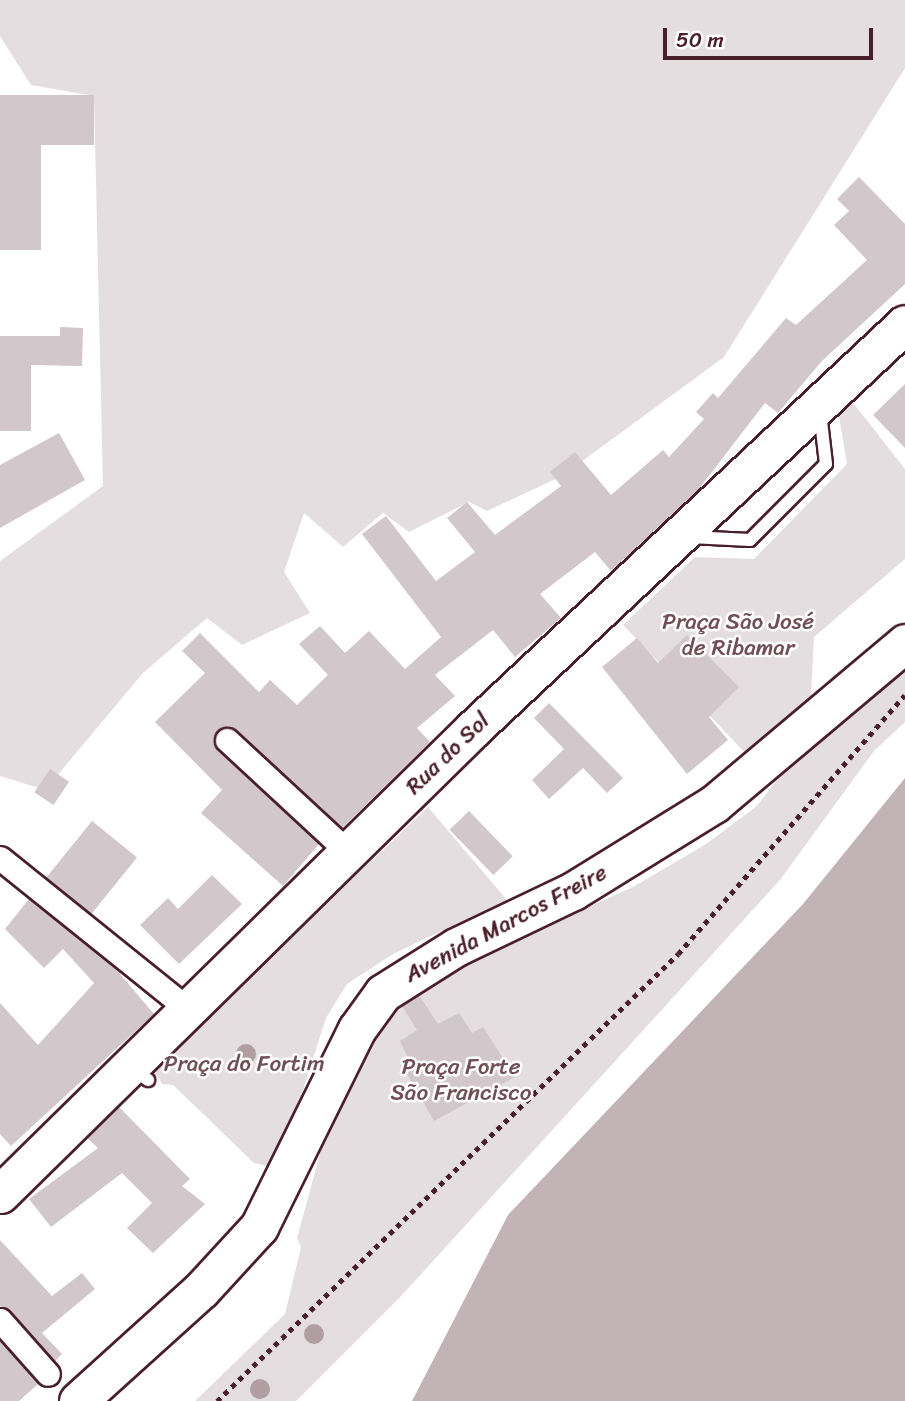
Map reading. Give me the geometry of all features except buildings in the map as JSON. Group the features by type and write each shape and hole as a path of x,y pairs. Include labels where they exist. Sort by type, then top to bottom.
{"main road":[{"name":"Rua do Sol","path":"0,1194 139,1074 188,1009 347,851 903,328"},
{"name":"Avenida Marcos Freire","path":"78,1401 201,1290 259,1227 356,1029 383,993 456,947 573,891 714,804 905,643"}],"street":[{"path":"227,740 347,851"},
{"path":"0,858 188,1009"},
{"path":"0,1320 48,1374"}],"lane":[{"path":"679,536 750,540 826,464 819,405"}],"path":[{"path":"217,1401 678,954 905,695"}],"green space":[{"path":"0,0 905,0 905,68 724,357 562,476 487,511 469,502 409,532 383,513 343,547 304,513 284,572 310,613 242,645 207,618 143,673 45,790 0,776 0,561 103,486 94,96 31,85 0,36"},
{"name":"Praça São José de Ribamar","path":"851,400 905,469 905,559 814,637 811,698 749,757 623,625 695,557 754,559 847,464 838,411"},
{"name":"Praça Forte São Francisco","path":"905,664 905,722 874,751 780,880 403,1294 296,1401 195,1401 285,1314 301,1247 297,1238 333,1106 386,1011 435,975 633,887 706,844 757,806 792,760"},
{"name":"Praça do Fortim","path":"428,807 507,900 393,954 347,984 326,1018 282,1156 268,1166 254,1163 173,1085 162,1084 153,1069"}],"shaded area":[{"path":"905,778 905,1401 412,1401 508,1215 803,904"}]}
